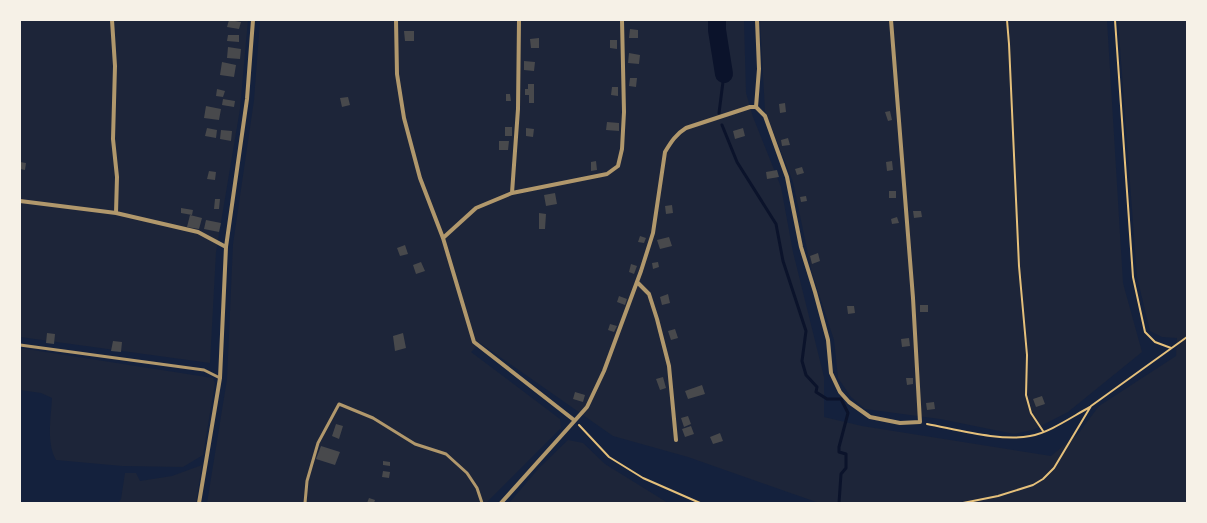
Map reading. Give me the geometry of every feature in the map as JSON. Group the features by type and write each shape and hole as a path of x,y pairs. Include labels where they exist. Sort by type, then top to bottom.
{"street":[{"path":"112,20 115,66 113,139 117,177 116,213"},
{"path":"199,503 220,378 226,247 247,99 254,20"},
{"path":"396,20 398,74 404,118 420,178 442,238 474,342 574,420"},
{"path":"512,193 518,109 519,20"},
{"path":"442,238 476,208 512,193 607,174 618,166 622,149 624,112 622,20"},
{"path":"756,20 759,69 756,107"},
{"path":"501,503 587,407 604,371 637,282 653,233 665,152 670,143 678,133 686,128 750,107 756,107 765,116 787,177 801,247 828,340 831,373 840,392 849,402 870,417 900,423 920,422 913,298 891,20"},
{"path":"20,201 116,213 198,232 226,247"},
{"path":"637,282 649,294 657,319 668,366 676,440"}],"lane":[{"path":"20,345 204,370 220,378"},
{"path":"305,503 307,481 318,442 339,404 373,418 415,444 446,454 467,473 476,488 482,503"}],"path":[{"path":"1007,20 1019,266 1027,355 1026,395 1031,414 1043,431"},
{"path":"1115,20 1133,277 1145,332 1155,342 1172,348"},
{"path":"920,422 1008,437 1030,436 1043,431 1091,406 1187,338"},
{"path":"963,503 998,496 1032,485 1043,479 1054,468 1091,406"},
{"path":"574,420 609,457 643,478 680,496 700,503"}],"shaded area":[{"path":"20,20 248,20 240,109 216,252 210,363 20,337"},
{"path":"260,20 744,20 746,93 753,117 781,187 793,252 824,377 824,417 862,426 1051,456 1078,434 1099,406 1176,356 1177,338 1162,337 1150,331 1137,277 1118,20 1187,20 1187,503 819,503 688,457 613,436 480,343 471,352 560,419 561,428 486,503 207,503 227,379 233,244 254,100"},
{"path":"760,20 1107,20 1123,283 1142,352 1068,412 1033,430 1014,434 940,419 865,409 851,397 838,378 834,340 812,273 793,182 765,111"},
{"path":"20,348 213,378 215,383 203,455 183,467 122,466 56,460 50,438 52,398 41,393 20,390"},
{"path":"568,440 583,443 605,464 668,503 509,503 539,468"},
{"path":"202,465 196,503 118,503 121,499 125,473 136,473 140,481 172,476"}],"building":[{"path":"229,20 241,22 239,29 227,27"},
{"path":"630,29 638,30 638,38 629,38"},
{"path":"404,31 414,31 414,41 405,41"},
{"path":"228,35 239,35 239,42 227,41"},
{"path":"539,38 539,48 531,48 530,39"},
{"path":"610,40 617,40 617,49 610,48"},
{"path":"228,47 241,49 240,59 227,58"},
{"path":"629,53 640,55 639,64 628,63"},
{"path":"524,61 535,62 534,71 524,70"},
{"path":"222,62 236,65 234,77 220,75"},
{"path":"630,78 637,78 636,87 629,86"},
{"path":"528,84 534,84 534,103 529,103 529,95 525,95 525,89 528,89"},
{"path":"612,87 618,87 618,96 611,95"},
{"path":"217,89 225,91 223,97 216,96"},
{"path":"506,94 510,94 511,101 506,101"},
{"path":"348,97 350,105 342,107 340,98"},
{"path":"223,99 235,101 234,107 222,105"},
{"path":"785,103 786,112 780,113 779,104"},
{"path":"206,106 221,109 219,120 204,118"},
{"path":"890,111 892,120 888,121 885,112"},
{"path":"607,122 619,123 619,131 606,130"},
{"path":"505,127 512,127 512,136 505,136"},
{"path":"207,128 217,130 216,138 205,136"},
{"path":"526,128 534,129 533,137 526,136"},
{"path":"743,128 745,136 735,139 733,131"},
{"path":"221,130 232,131 231,141 220,139"},
{"path":"788,138 790,145 782,146 781,140"},
{"path":"499,141 509,141 508,150 499,150"},
{"path":"596,161 597,170 591,171 591,162"},
{"path":"892,161 893,170 887,171 886,162"},
{"path":"20,162 26,163 25,170 20,169"},
{"path":"802,167 804,173 797,175 795,169"},
{"path":"777,170 779,177 767,179 766,172"},
{"path":"209,171 216,172 215,180 207,179"},
{"path":"889,191 896,191 896,198 889,198"},
{"path":"555,193 557,204 546,206 544,195"},
{"path":"806,196 807,201 801,202 800,197"},
{"path":"215,199 220,199 219,209 214,209"},
{"path":"672,205 673,213 666,214 665,206"},
{"path":"181,208 193,210 192,215 181,213"},
{"path":"913,211 921,211 922,217 914,218"},
{"path":"539,213 546,214 545,229 539,229"},
{"path":"190,215 202,218 199,229 187,227"},
{"path":"897,217 899,223 892,224 891,219"},
{"path":"206,220 221,223 219,232 204,229"},
{"path":"640,236 646,238 644,243 638,242"},
{"path":"669,237 672,246 660,249 657,240"},
{"path":"405,245 408,254 400,256 397,248"},
{"path":"818,253 820,261 812,264 810,256"},
{"path":"421,262 425,271 416,274 413,265"},
{"path":"658,262 659,267 653,269 652,263"},
{"path":"631,264 637,266 634,274 629,272"},
{"path":"668,294 670,303 662,305 660,297"},
{"path":"619,296 627,299 625,305 617,302"},
{"path":"920,305 928,305 928,312 920,312"},
{"path":"847,306 854,306 855,313 848,314"},
{"path":"610,324 617,326 614,332 608,330"},
{"path":"675,329 678,338 671,340 668,331"},
{"path":"47,333 55,334 54,344 46,343"},
{"path":"403,333 406,348 395,351 393,336"},
{"path":"909,338 910,346 902,347 901,339"},
{"path":"113,341 122,342 121,352 111,351"},
{"path":"663,377 666,388 660,390 656,379"},
{"path":"906,378 913,378 913,384 907,385"},
{"path":"702,385 705,394 688,399 685,391"},
{"path":"575,392 585,395 583,402 573,399"},
{"path":"1042,396 1045,404 1036,407 1033,399"},
{"path":"934,402 935,409 927,410 926,403"},
{"path":"688,416 691,424 684,427 681,418"},
{"path":"336,424 343,426 339,439 332,436"},
{"path":"691,426 694,434 685,437 682,429"},
{"path":"720,433 723,441 713,444 710,437"},
{"path":"321,446 340,452 335,465 316,459"},
{"path":"383,461 390,462 390,466 383,465"},
{"path":"383,471 390,472 389,478 382,477"},
{"path":"369,498 375,500 374,503 367,503"}],"waterway":[{"path":"717,20 717,30 724,74"},
{"path":"719,113 724,74"},
{"path":"722,125 737,162 776,224 783,261 806,331 802,361 806,375 817,387 816,392 827,399 841,399 848,413 839,447 839,452 846,454 846,468 841,474 839,503"}]}
